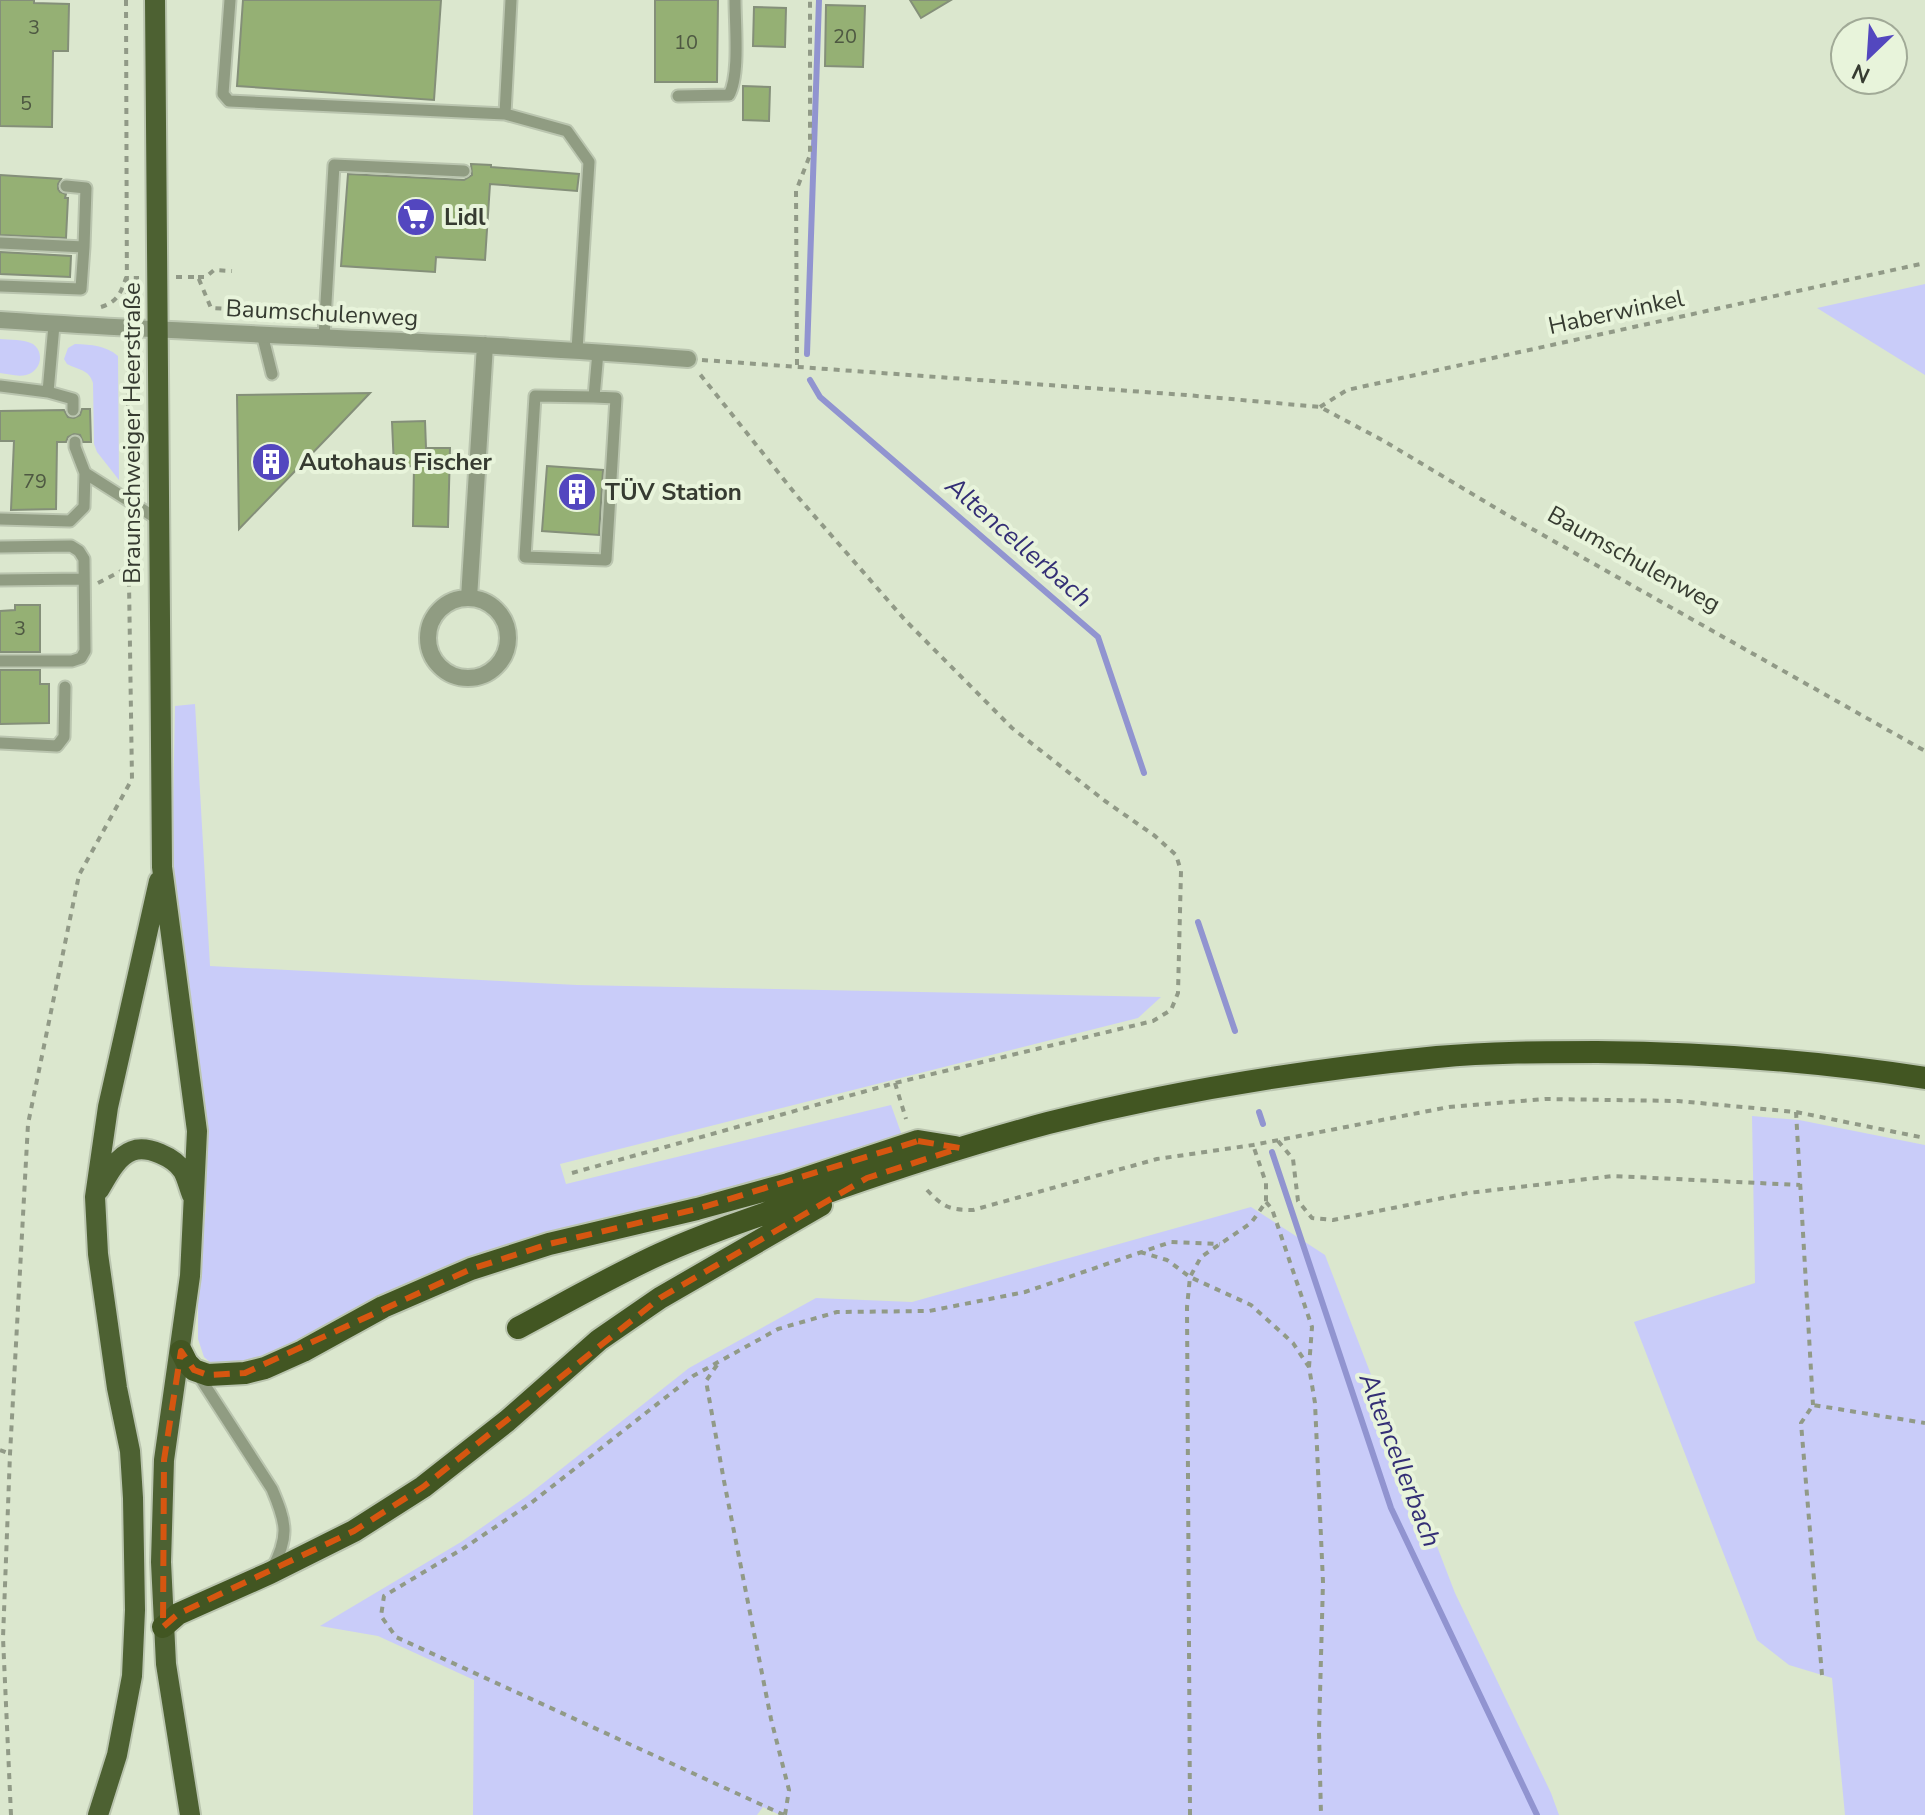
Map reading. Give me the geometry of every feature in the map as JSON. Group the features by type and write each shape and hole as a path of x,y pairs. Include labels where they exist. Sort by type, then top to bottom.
{"highway":[{"path":"518,1328 661,1254 735,1224 960,1148 1049,1123 1174,1096 1307,1073 1439,1057 1543,1052 1649,1052 1768,1059 1925,1078"},
{"path":"181,1351 194,1370 208,1375 245,1373 265,1368 383,1307 431,1286 471,1269 549,1244 788,1184 918,1141 960,1148"},
{"path":"163,1627 178,1614 354,1531 423,1487 507,1421 599,1340 660,1298 867,1178"}],"main road":[{"name":"Braunschweiger Heerstraße","path":"155,0 162,867"},
{"path":"98,1815 117,1755 132,1676 135,1610 130,1451 117,1388 98,1254 95,1197 108,1107 162,867"},
{"path":"162,867 197,1131 190,1276 164,1460 161,1562 166,1664 190,1815"},
{"path":"95,1197 110,1171 122,1159 133,1150 151,1151 169,1158 182,1169 195,1203"}],"street":[{"name":"Baumschulenweg","path":"0,320 577,350 688,359"},
{"path":"469,598 485,345"},
{"path":"469,598 480,599 497,610 504,619 509,639 503,660 496,668 477,678 467,679 446,673 438,666 428,647 427,637 429,626 440,608 449,602 469,598"}],"lane":[{"path":"230,0 223,94 229,101 505,114 567,131 589,162 577,350"},
{"path":"505,114 511,0"},
{"path":"678,96 729,95 734,87 735,0"},
{"path":"324,337 334,165 464,171"},
{"path":"0,286 81,289 86,188 66,186"},
{"path":"0,243 84,247"},
{"path":"48,392 54,325"},
{"path":"262,334 272,374"},
{"path":"594,397 598,352"},
{"path":"0,386 48,392 73,399 73,410"},
{"path":"535,396 594,397 616,398 606,560 525,557 535,396"},
{"path":"0,519 70,521 84,507 85,473 75,442"},
{"path":"85,473 159,520"},
{"path":"0,547 71,546 79,551 84,559 85,651 81,658 72,661 0,661"},
{"path":"0,580 84,579"},
{"path":"0,743 57,746 64,737 65,687"},
{"path":"194,1370 272,1489 280,1510 285,1524 281,1552 270,1573"}],"path":[{"path":"0,1812 11,1812 3,1638 28,1124 79,875 132,779 126,0"},
{"path":"797,365 796,191 810,155 810,0"},
{"name":"Haberwinkel","path":"1320,407 1347,390 1925,263"},
{"path":"126,278 206,277 214,270 232,271"},
{"path":"198,277 211,308 326,314"},
{"path":"97,308 109,305 120,296 126,278"},
{"path":"688,359 1320,407"},
{"path":"572,1173 895,1083 1153,1021 1171,1010 1178,993 1181,871 1176,855 1012,728 905,620 797,496 688,359"},
{"name":"Baumschulenweg","path":"1320,407 1925,751"},
{"path":"84,600 93,585 129,566"},
{"path":"895,1083 906,1119"},
{"path":"927,1190 939,1203 953,1210 973,1210 1157,1159 1278,1141 1449,1107 1546,1099 1678,1101 1796,1112 1925,1138"},
{"path":"1796,1112 1813,1405 1801,1423 1822,1675"},
{"path":"1278,1141 1293,1159 1298,1201 1312,1218 1333,1220 1468,1193 1613,1176 1800,1185"},
{"path":"1190,1815 1187,1307 1190,1277 1201,1257 1251,1223 1266,1202 1266,1183 1253,1145"},
{"path":"1266,1202 1272,1209 1312,1327 1309,1367 1315,1403 1323,1582 1319,1732 1321,1815"},
{"path":"718,1363 706,1381 759,1659 789,1790 784,1815 396,1637 381,1616 384,1596 531,1503 693,1376 778,1329 837,1312 929,1311 1025,1292 1171,1242 1220,1244"},
{"path":"1138,1251 1167,1260 1190,1277 1251,1305 1293,1343 1309,1367"},
{"path":"693,1376 706,1381"},
{"path":"1813,1405 1925,1423"},
{"path":"0,1450 10,1454"}],"highlighted area":[{"path":"918,1141 960,1148 867,1178 660,1298 423,1487 354,1531 178,1614 163,1627 164,1460 181,1351 194,1370 208,1375 245,1373 471,1269 549,1244 697,1209"}],"shaded area":[{"path":"1925,284 1925,375 1817,308"},
{"path":"0,339 33,344 40,357 35,370 23,376 0,373"},
{"path":"75,344 93,345 118,356 119,480 94,444 91,378 64,359 68,348"},
{"path":"195,704 210,966 577,985 1161,997 1138,1018 560,1164 566,1184 891,1105 904,1141 691,1200 549,1233 464,1261 248,1367 212,1364 204,1357 198,1339 198,1277 206,1207 204,1131 172,866 175,706"},
{"path":"1752,1116 1799,1120 1925,1145 1925,1815 1845,1815 1832,1678 1789,1665 1757,1640 1634,1322 1755,1283"},
{"path":"1251,1207 1325,1255 1455,1593 1559,1815 780,1815 763,1807 757,1815 473,1815 474,1680 378,1636 320,1626 461,1542 527,1496 689,1368 816,1298 912,1302"}],"building":[{"path":"0,0 69,4 68,51 53,51 52,127 0,126"},
{"path":"243,0 441,0 434,100 237,86"},
{"path":"655,0 718,0 717,82 655,82"},
{"path":"910,0 951,0 921,18"},
{"path":"826,5 865,6 863,67 825,66"},
{"path":"754,7 786,8 785,47 753,46"},
{"path":"743,86 770,87 769,121 743,120"},
{"name":"Lidl","path":"471,164 579,174 577,191 490,184 485,260 436,257 435,272 341,266 348,174 464,180 472,175"},
{"path":"0,175 61,179 58,189 68,198 66,238 0,235"},
{"path":"0,252 71,256 70,277 0,274"},
{"name":"Autohaus Fischer","path":"370,393 328,437 239,529 237,395"},
{"path":"82,409 90,409 91,442 83,442 80,435 74,434 66,442 57,442 56,509 11,510 14,441 0,441 0,411 64,410 68,417 74,418 80,415"},
{"path":"425,421 426,448 450,448 448,527 413,526 414,466 394,467 392,422"},
{"name":"TÜV Station","path":"547,466 603,470 599,535 542,531"},
{"path":"15,605 40,605 40,652 0,652 0,611 15,610"},
{"path":"0,670 40,670 40,684 49,684 49,723 0,724"}],"waterway":[{"name":"Altencellerbach","path":"807,354 819,0"},
{"name":"Altencellerbach","path":"810,380 820,397 1098,637 1144,773"},
{"name":"Altencellerbach","path":"1198,922 1235,1031"},
{"name":"Altencellerbach","path":"1259,1112 1263,1124"},
{"name":"Altencellerbach","path":"1272,1152 1391,1508 1537,1815"}],"place":[{"name":"Lidl","path":"416,217"},
{"name":"Autohaus Fischer","path":"271,462"},
{"name":"TÜV Station","path":"577,492"}]}
